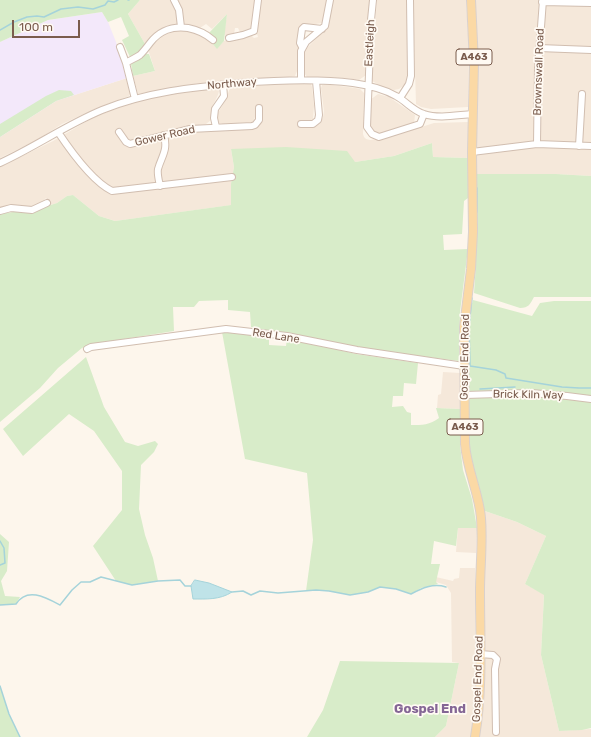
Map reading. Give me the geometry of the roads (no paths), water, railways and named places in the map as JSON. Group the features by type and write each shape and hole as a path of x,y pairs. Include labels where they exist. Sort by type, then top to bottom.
{"main road":[{"name":"Gospel End Road","path":"471,0 474,50 472,114 472,252 464,327 464,444 466,459 478,497 481,517 480,696 476,737"}],"street":[{"path":"174,0 179,10 181,28"},
{"path":"229,38 254,34 258,0"},
{"path":"302,47 322,29 326,23 330,0"},
{"name":"Eastleigh","path":"373,0 367,127 372,134 379,137 415,127 420,124 424,114"},
{"path":"400,98 409,84 411,76 410,0"},
{"path":"543,1 591,3"},
{"name":"Brownswall Road","path":"537,144 539,48 543,1"},
{"path":"300,80 302,47 300,42 302,29 304,27 322,29"},
{"path":"126,63 140,55 161,32 170,28 208,31 213,40"},
{"path":"237,29 238,36"},
{"path":"120,47 126,63 135,99"},
{"path":"539,48 591,50"},
{"name":"Northway","path":"0,163 34,147 58,132 102,110 135,99 169,91 223,84 300,80 340,82 390,93 424,114 433,116 472,114"},
{"path":"301,124 314,124 318,120 319,115 316,81"},
{"path":"216,127 214,118 215,110 224,96 223,84"},
{"path":"579,146 582,94"},
{"name":"Gower Road","path":"119,132 126,142 130,144 190,129 256,125 259,120 259,108"},
{"path":"58,132 69,149 88,171 112,191 232,177"},
{"path":"160,186 158,172 165,153 166,146 164,135"},
{"path":"472,152 537,144 591,146"},
{"path":"0,211 11,208 32,210 47,203"},
{"name":"Red Lane","path":"88,349 91,346 226,328 287,336 356,350 464,366"},
{"name":"Brick Kiln Way","path":"465,395 537,394 567,396 591,400"},
{"path":"480,654 493,655 497,659 495,668 496,732"}],"water":[{"path":"195,580 209,583 232,592 218,598 193,599 191,586"}],"waterway":[{"path":"0,30 27,17 44,17 61,9 78,7 93,9 105,5 108,1 114,2 118,0"},
{"path":"477,188 477,212"},
{"path":"472,298 469,326 470,366 496,370 505,374 506,378 562,387 591,388"},
{"path":"480,389 515,387"},
{"path":"0,541 4,548 5,563 0,565"},
{"path":"0,605 16,604 20,599 31,595 48,599 60,605 72,590 81,582 90,582 101,577 132,585 158,581 180,580 185,586 191,586"},
{"path":"232,592 243,591 251,595 260,591 278,593 316,590 350,595 368,592 380,587 396,589 411,594 423,588 432,586 446,587"},
{"path":"0,686 9,714 20,737"}],"district":[{"name":"Gospel End","path":"430,709"}]}
